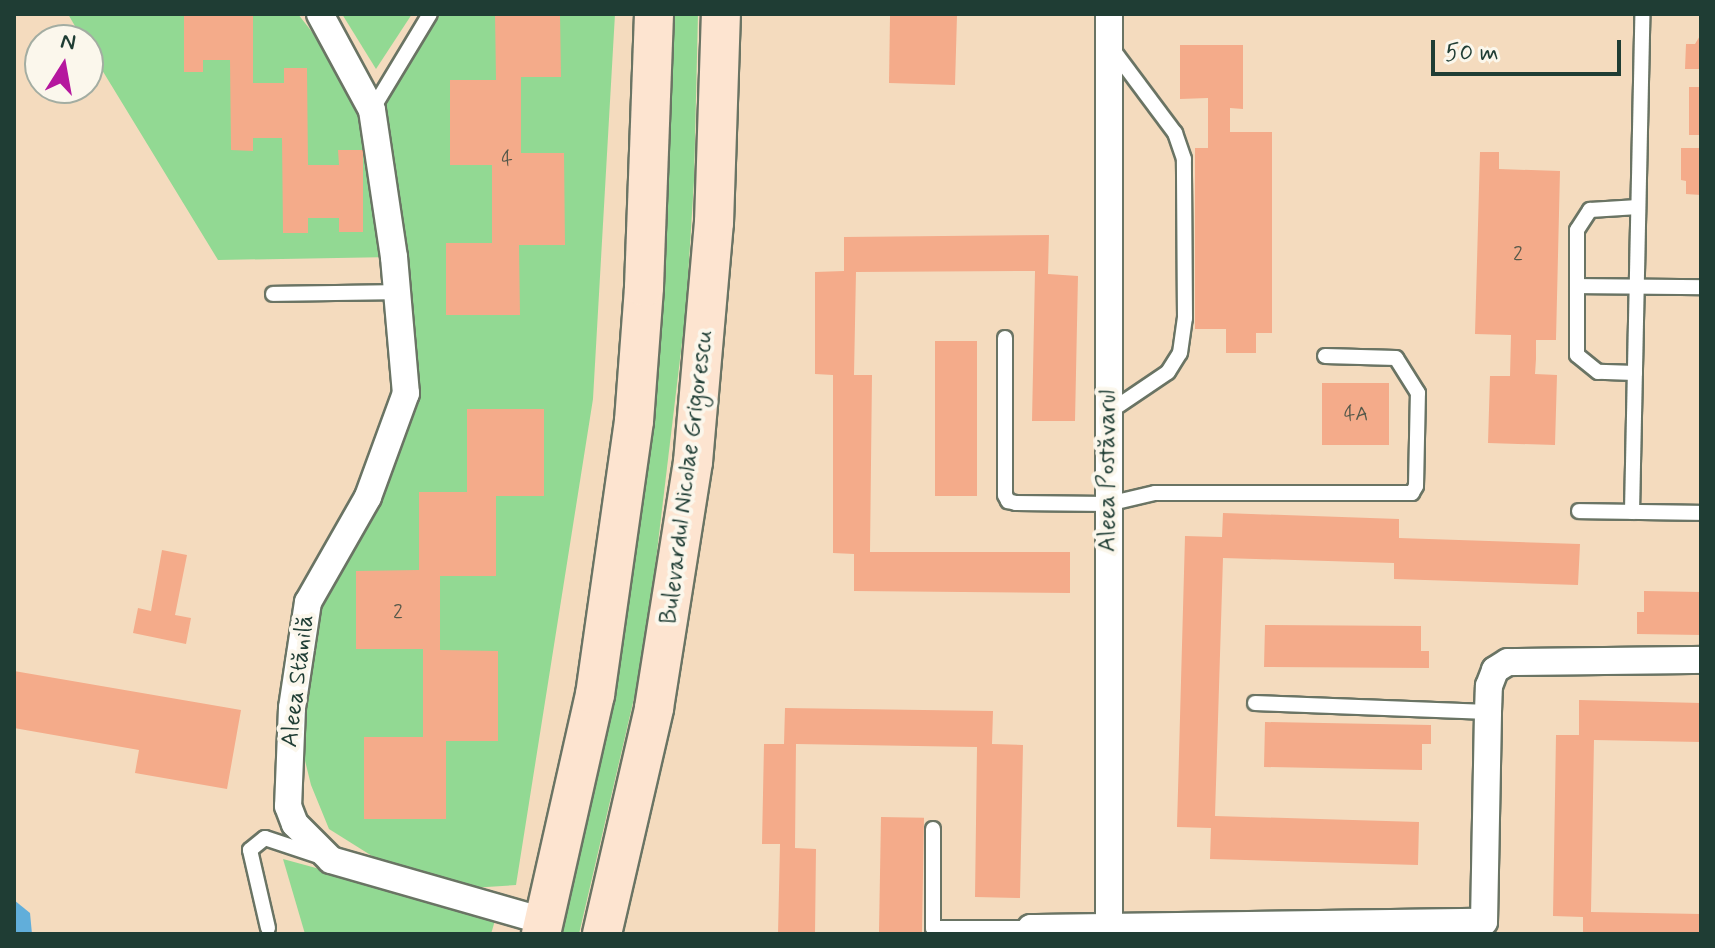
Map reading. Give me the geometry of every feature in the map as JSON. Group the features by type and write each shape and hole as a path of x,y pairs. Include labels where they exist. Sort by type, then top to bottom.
{"main road":[{"path":"542,927 595,695 632,433 644,287 654,14"},
{"name":"Bulevardul Nicolae Grigorescu","path":"602,934 654,708 693,462 714,223 721,14"}],"street":[{"name":"Aleea Stănilă","path":"320,14 351,65 372,110 398,292 406,375 401,412 368,497 308,602 292,708 288,806 295,824 331,860 542,927"},
{"name":"Aleea Postăvarul","path":"1109,14 1109,928"},
{"path":"1031,931 1109,928 1486,928 1488,712 1489,686 1495,670 1508,662 1701,660"}],"lane":[{"path":"372,110 430,14"},
{"path":"1632,512 1642,14"},
{"path":"1108,44 1175,133 1184,159 1185,318 1180,353 1168,372 1109,412"},
{"path":"1635,373 1598,372 1577,355 1577,230 1590,210 1638,207"},
{"path":"1577,286 1637,284 1701,287"},
{"path":"273,294 398,292"},
{"path":"1005,338 1005,495 1008,501 1108,504 1155,493 1412,493 1416,486 1418,393 1396,358 1325,356"},
{"path":"1579,511 1701,513"},
{"path":"1255,703 1488,712"},
{"path":"933,829 933,928 1031,931"},
{"path":"268,928 250,850 265,838 331,860"}],"green space":[{"path":"68,14 298,14 372,109 430,14 615,14 593,399 516,885 471,888 380,861 329,829 311,785 292,708 304,624 401,412 393,257 218,260 104,73 104,24 74,24"},
{"path":"342,14 412,14 376,69"},
{"path":"670,14 698,14 694,181 686,309 655,568 635,694 579,934 548,934"},
{"path":"283,859 496,917 491,934 305,934"}],"water":[{"path":"14,900 30,913 32,934 14,934"}],"building":[{"path":"184,14 253,14 253,83 284,83 284,68 307,68 308,165 339,165 338,150 363,150 363,232 339,232 339,218 308,218 308,233 283,233 282,138 253,138 253,151 231,150 230,60 203,60 203,72 184,72"},
{"path":"495,14 560,14 561,77 521,77 521,153 564,153 565,245 519,245 520,315 446,315 446,243 492,243 492,165 450,165 450,80 496,80"},
{"path":"957,15 955,85 889,83 890,16"},
{"path":"1701,34 1701,69 1685,69 1686,44 1695,44"},
{"path":"1180,45 1243,45 1243,109 1230,108 1230,132 1272,132 1272,333 1256,333 1256,353 1226,353 1226,329 1195,329 1195,148 1208,148 1208,98 1180,99"},
{"path":"1689,87 1701,87 1701,135 1689,135"},
{"path":"1681,148 1701,148 1701,195 1686,194 1686,181 1681,180"},
{"path":"1480,152 1499,152 1499,169 1560,171 1556,340 1536,340 1535,374 1557,375 1555,445 1488,443 1490,376 1510,376 1511,335 1475,334"},
{"path":"1049,235 1048,274 1078,276 1075,421 1032,421 1035,271 856,272 854,375 872,375 870,552 1070,552 1070,593 854,591 854,554 833,553 833,375 815,374 815,272 844,271 844,237"},
{"path":"935,341 977,341 977,496 935,496"},
{"path":"1322,383 1389,383 1389,445 1322,445"},
{"path":"467,409 544,409 544,496 496,496 496,576 440,576 440,650 498,651 498,741 446,741 446,819 364,819 364,737 423,737 423,649 356,649 356,571 419,570 419,492 467,492"},
{"path":"1223,513 1399,519 1399,538 1580,544 1578,585 1394,579 1394,563 1223,558 1215,816 1419,822 1418,865 1210,859 1211,828 1177,827 1185,536 1222,537"},
{"path":"162,550 187,555 175,615 191,618 186,644 133,633 138,608 151,611"},
{"path":"1644,591 1701,592 1701,635 1637,634 1637,612 1644,612"},
{"path":"1265,625 1421,626 1421,651 1429,651 1429,668 1264,667"},
{"path":"14,671 241,710 227,789 135,773 139,750 14,728"},
{"path":"1579,700 1701,703 1701,742 1594,740 1591,912 1701,914 1701,934 1583,934 1583,917 1553,916 1556,735 1579,735"},
{"path":"785,708 993,711 992,744 1023,745 1020,898 975,897 977,747 796,744 795,848 816,849 815,934 778,934 780,844 762,844 764,744 784,744"},
{"path":"1265,722 1431,725 1431,744 1422,744 1422,770 1264,767"},
{"path":"881,817 924,818 922,934 879,934"}]}
